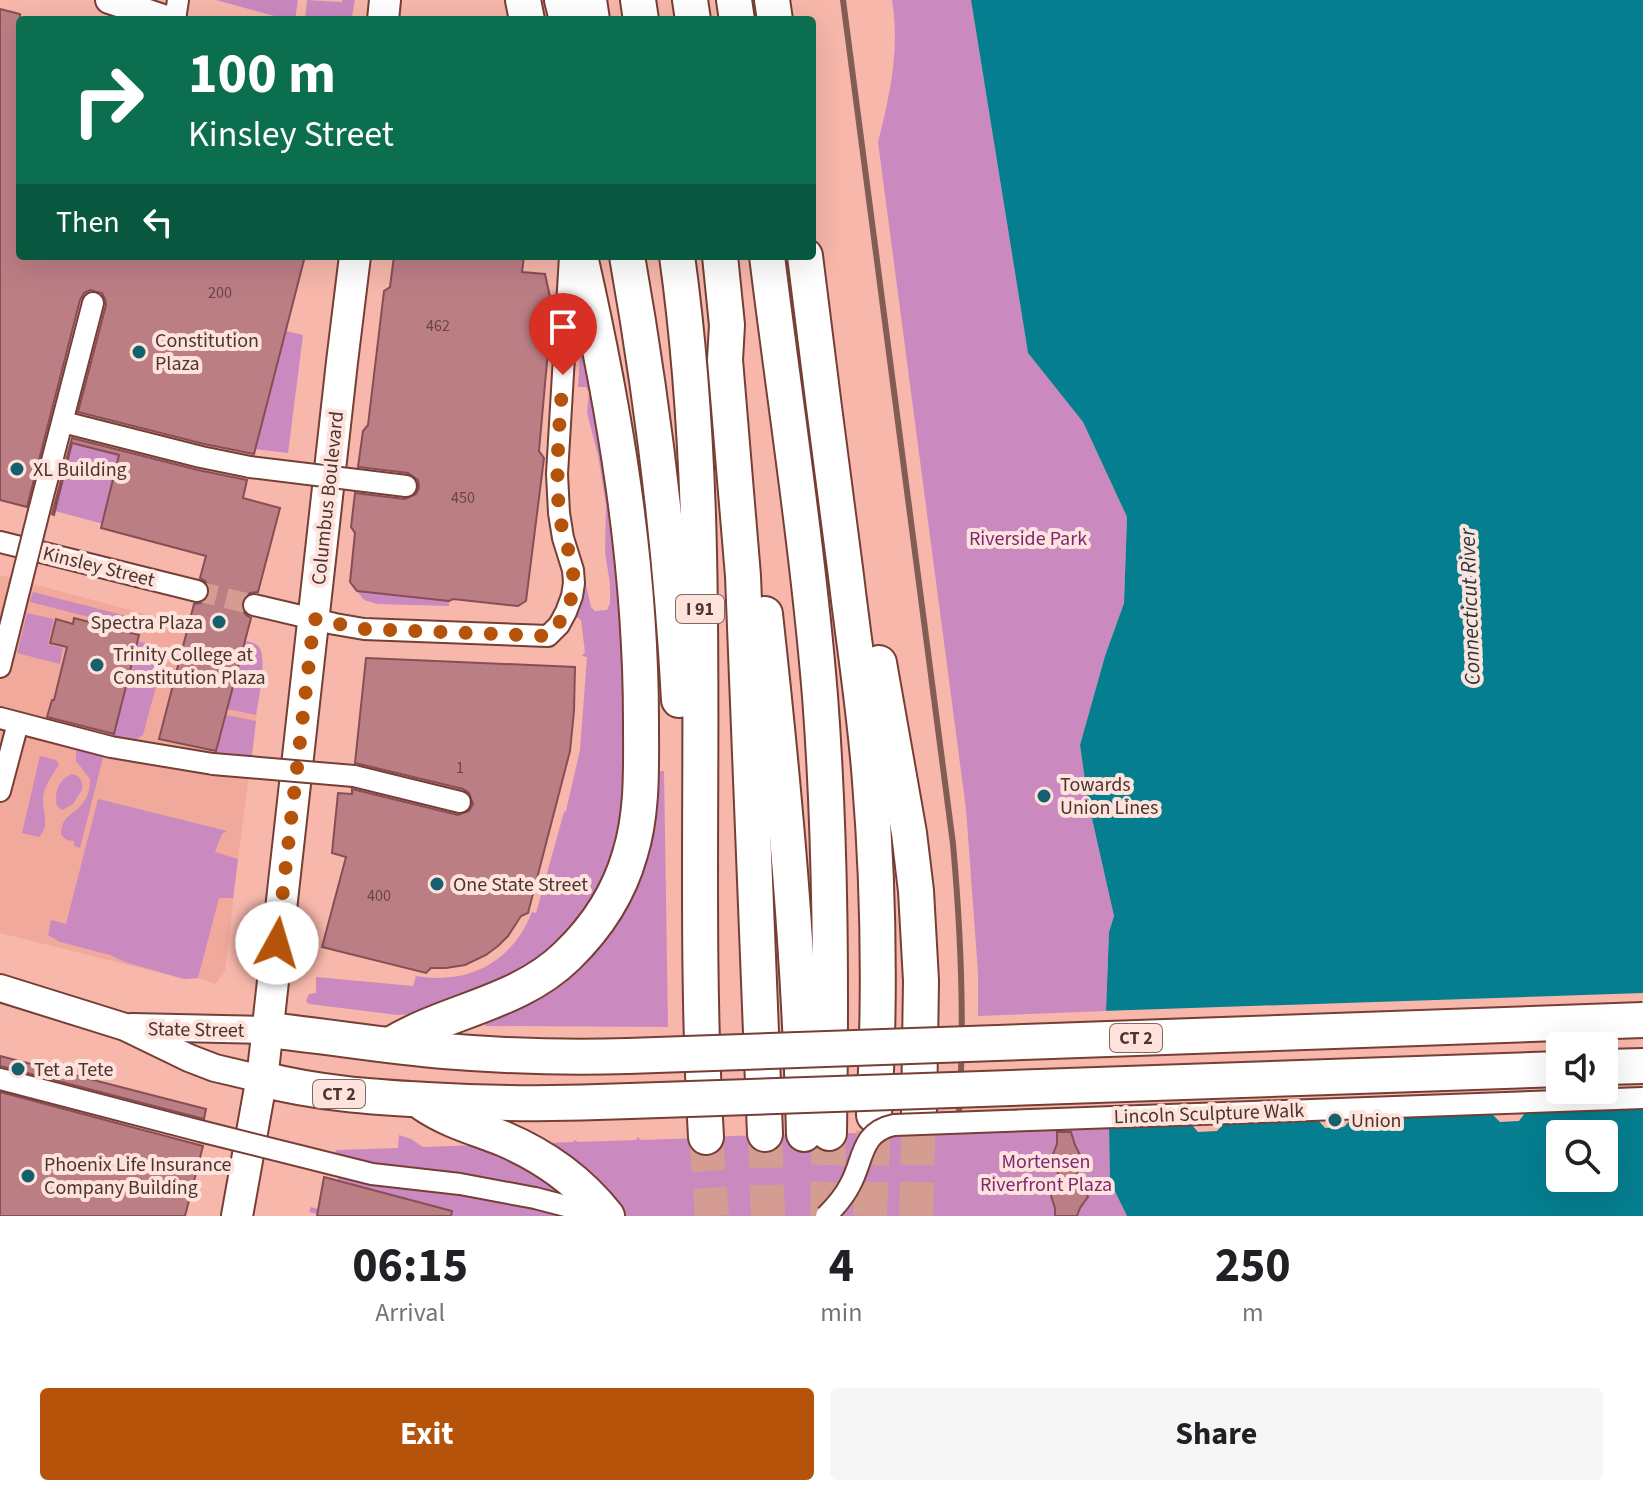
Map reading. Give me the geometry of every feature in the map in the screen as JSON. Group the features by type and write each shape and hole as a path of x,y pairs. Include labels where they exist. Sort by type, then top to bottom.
{"highway":[{"path":"390,1045 427,1025 505,997 555,967 579,944 605,909 630,854 638,817 640,772 640,664 635,580 623,479 581,260"},
{"path":"628,260 666,524 678,683 685,892 699,963"},
{"name":"I 91","path":"677,260 693,414 700,547 699,963 706,1137"},
{"path":"720,260 727,325 725,360 743,576 765,1134"},
{"path":"727,325 737,359 817,1134 830,901 822,725 808,581 768,260"},
{"path":"806,260 862,708 873,828 878,999 874,1115"},
{"path":"843,553 857,579 869,615 913,861 921,981 919,1113"},
{"name":"CT 2","path":"267,1030 444,1051 515,1056 628,1056 1643,1020"},
{"path":"1618,1067 1643,1066"},
{"name":"CT 2","path":"262,1079 326,1092 417,1100 519,1103 1546,1069"},
{"path":"417,1100 453,1120 508,1141 540,1158 577,1184 606,1216"}],"main road":[{"path":"109,0 159,16"},
{"name":"Columbus Boulevard","path":"237,1216 262,1079 355,260"},
{"name":"State Street","path":"0,988 125,1027 202,1063 262,1079"},
{"name":"State Street","path":"125,1027 267,1030"}],"street":[{"path":"254,605 364,629 548,636 559,625 572,596 574,583 559,513 557,474 570,260"},
{"path":"0,667 93,303"},
{"path":"63,422 250,467 406,486"},
{"name":"Kinsley Street","path":"0,542 197,591"},
{"path":"0,791 9,720 111,747 213,764 354,776 460,802"},
{"path":"0,1079 372,1174 460,1184 538,1207 606,1216"},
{"name":"Lincoln Sculpture Walk","path":"826,1216 850,1186 867,1141 881,1129 894,1125 1643,1098"}],"shaded area":[{"path":"0,575 256,644 262,652 225,972 215,984 0,933"}],"green space":[{"path":"216,0 298,0 296,16 274,16"},
{"path":"307,0 355,0 352,16 305,16"},
{"name":"Riverside Park","path":"892,0 971,0 1028,353 1083,422 1127,517 1124,603 1105,656 1080,745 1088,801 1114,916 1109,932 1106,1011 978,1016 978,973 966,809 878,142 894,54"},
{"path":"286,331 303,335 288,453 255,449"},
{"path":"587,334 617,548 621,623 624,791 615,845 601,884 582,916 558,943 521,973 429,1011 398,1015 309,1004 306,1001 309,994 316,993 316,977 413,986 416,976 453,977 470,973 500,957 513,945 532,912 536,913 580,750 587,657 582,656 585,652 581,620 573,615 580,603 585,580 591,607 595,611 607,610 610,603 605,552 606,506 587,413 589,392 586,387 578,387 581,337"},
{"path":"72,443 119,455 107,503 200,550 55,511"},
{"path":"359,491 368,495 453,599 449,601 449,606 377,604 364,600 350,582 355,533 351,527 355,495"},
{"path":"33,592 142,620 140,630 30,602"},
{"path":"27,613 54,619 48,644 63,648 60,664 17,653"},
{"path":"138,641 166,649 143,735 137,739 113,739"},
{"path":"245,641 257,645 262,658 256,715 227,709"},
{"path":"226,715 256,721 252,755 215,754"},
{"path":"76,746 104,754 80,848 61,835 65,820 81,806 89,791 90,779 76,761"},
{"path":"40,756 56,760 59,764 45,790 45,824 39,837 22,833"},
{"path":"664,771 668,1027 486,1026 487,1022 528,1000 575,964 651,772"},
{"path":"72,774 80,779 82,790 72,805 62,810 57,806 57,791 60,783"},
{"path":"98,799 227,831 222,834 215,852 238,859 233,898 219,898 198,978 184,979 60,942 48,935 51,920 66,924"},
{"name":"Mortensen Riverfront Plaza","path":"1109,1127 1110,1181 1127,1216 429,1216 431,1205 406,1198 401,1216 386,1216 389,1194 365,1187 357,1216 325,1216 309,1212 311,1207 333,1213 340,1200 347,1202 352,1184 338,1180 339,1174 330,1172 336,1150 398,1148 399,1135 423,1147 764,1133"}],"water":[{"name":"Connecticut River","path":"971,0 1643,0 1643,1216 1127,1216 1110,1181 1109,1127 1119,1126 1106,1011 1109,932 1114,916 1088,801 1080,745 1105,656 1124,603 1127,517 1083,422 1028,353"}],"pier":[{"path":"1643,993 1643,1108 1525,1113 1519,1121 1500,1122 1492,1114 1351,1119 1344,1127 1325,1128 1318,1120 1224,1123 1217,1131 1198,1132 1191,1124 1115,1123 1102,1011"}],"building":[{"name":"Constitution Plaza","path":"0,9 20,14 16,16 16,260 304,260 254,454 78,412 106,305 102,293 90,290 80,300 27,507 0,500"},
{"path":"393,260 524,260 522,272 545,274 552,306 539,451 544,458 526,601 518,606 357,591 350,582 355,493 405,499 416,494 419,488 418,480 408,473 358,467 363,431 368,425 384,291 390,287"},
{"path":"72,438 247,480 243,498 280,508 258,592 250,593 242,601 242,609 251,618 216,751 159,739 194,604 201,603 209,595 209,587 200,578 206,556 101,528 119,455 72,443 52,514"},
{"name":"Trinity College at Constitution Plaza","path":"74,618 139,635 114,734 47,717 67,647 50,643 56,619 73,624"},
{"path":"366,658 575,667 570,751 528,913 521,916 498,946 465,965 431,968 426,973 322,947 346,857 332,853 338,793 352,794 352,789 458,815 469,811 473,804 469,793 463,789 355,763"},
{"path":"0,1056 206,1109 204,1119 0,1066"},
{"path":"0,1092 203,1146 185,1216 0,1216"},
{"path":"1057,1132 1071,1132 1080,1155 1077,1175 1088,1197 1077,1216 1055,1216 1051,1196 1058,1173 1053,1154"},
{"path":"324,1177 452,1211 451,1216 317,1216"}],"tunnel":[{"path":"197,591 254,605"},
{"path":"916,1216 919,1113"},
{"path":"870,1216 874,1115"},
{"path":"827,1216 829,1133"},
{"path":"765,1134 768,1216"},
{"path":"706,1137 712,1216"}],"railway":[{"path":"843,0 953,844 961,978 959,1112"}],"place":[{"name":"Constitution Plaza","path":"139,352"},
{"name":"XL Building","path":"17,469"},
{"name":"Spectra Plaza","path":"219,622"},
{"name":"Trinity College at Constitution Plaza","path":"97,665"},
{"name":"Towards Union Lines","path":"1044,796"},
{"name":"One State Street","path":"437,884"},
{"name":"Tet a Tete","path":"18,1069"},
{"name":"Union","path":"1335,1120"},
{"name":"Phoenix Life Insurance Company Building","path":"28,1176"}],"route":[{"path":"277,943 314,619 364,629 548,636 566,612 574,583 559,513 557,474 563,375"}]}
